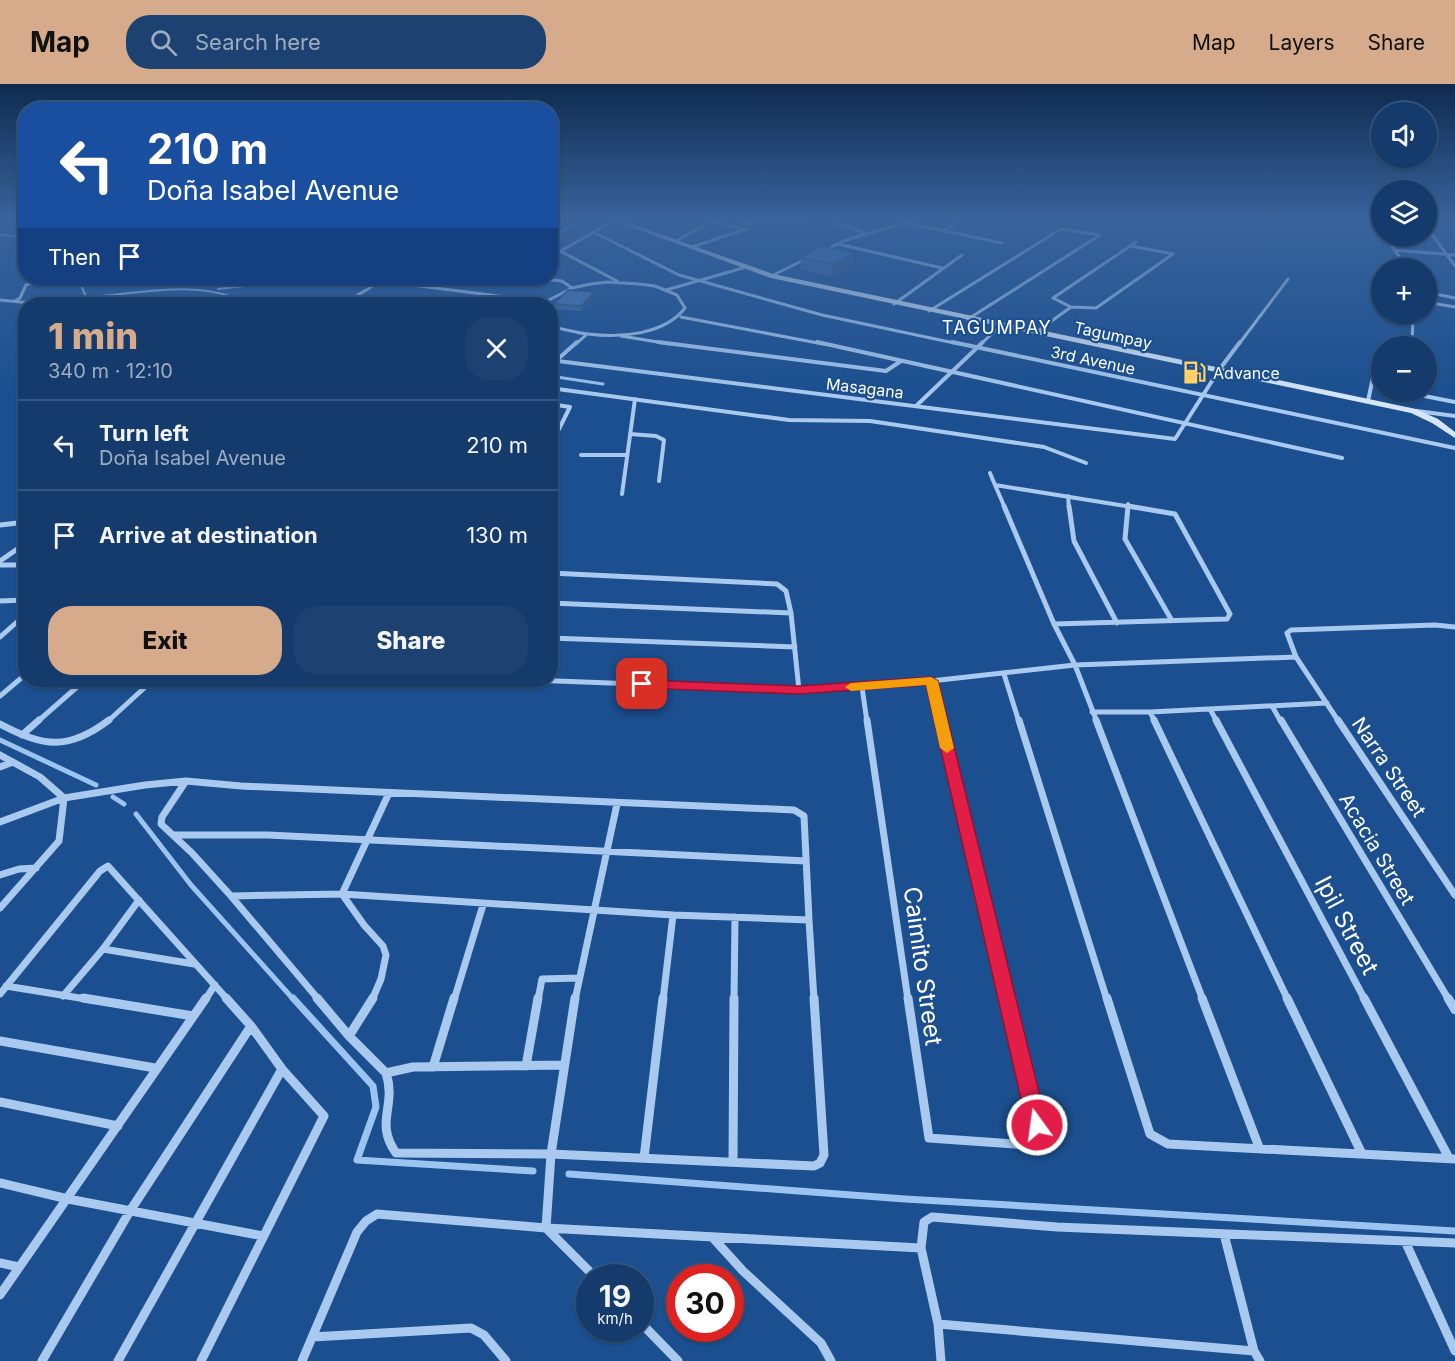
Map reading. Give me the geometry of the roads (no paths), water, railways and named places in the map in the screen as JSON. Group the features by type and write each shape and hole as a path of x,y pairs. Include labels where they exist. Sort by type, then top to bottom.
{"main road":[{"name":"Tagumpay","path":"774,277 894,304 1413,411 1436,422 1455,436"}],"street":[{"path":"608,277 618,282"},
{"name":"3rd Avenue","path":"685,277 822,315 1455,447"},
{"path":"666,290 715,277"},
{"path":"894,304 931,277"},
{"path":"929,311 984,277"},
{"path":"967,319 1034,277"},
{"path":"1085,277 1053,298 1071,306 1096,308 1141,277"},
{"path":"1186,424 1219,370 1288,279"},
{"path":"558,281 572,288"},
{"path":"555,297 572,288 618,282 647,285 666,290 682,301 685,308 681,317"},
{"path":"355,297 375,285"},
{"path":"411,285 500,297"},
{"path":"1437,294 1455,298"},
{"path":"0,300 18,302"},
{"path":"1437,304 1455,307"},
{"path":"1035,333 1071,306"},
{"path":"558,327 587,334 615,334 656,328 681,317 735,325 1342,458"},
{"path":"916,406 1000,326"},
{"path":"558,356 587,334"},
{"path":"615,334 651,342 886,371 901,361"},
{"name":"Masagana","path":"558,361 1175,439 1186,424"},
{"path":"1368,401 1371,387"},
{"path":"558,389 789,420 870,421 1044,447 1086,463"},
{"path":"1437,398 1455,402"},
{"path":"622,494 635,399"},
{"path":"558,405 570,407 558,431"},
{"path":"1413,411 1455,416"},
{"path":"630,434 656,435 664,440 659,481"},
{"path":"581,455 626,455"},
{"path":"990,473 1054,624 1076,665 1259,1147"},
{"path":"995,485 1128,504 1175,514 1230,614 1227,619 1054,624"},
{"path":"1068,496 1074,541 1117,623"},
{"path":"1128,504 1125,539 1172,620"},
{"path":"0,525 18,523"},
{"path":"0,561 18,549"},
{"path":"0,565 18,565"},
{"path":"558,573 777,584 786,591 791,613 799,690"},
{"path":"0,601 18,600"},
{"path":"558,603 791,613"},
{"path":"0,637 18,621"},
{"path":"558,681 799,690 862,687 1076,665 1296,657 1287,633 1291,630 1435,625 1455,627"},
{"path":"558,638 795,647"},
{"name":"Narra Street","path":"1296,657 1455,895"},
{"path":"1004,674 1150,1134 1168,1144 1259,1147 1452,1159"},
{"path":"0,696 18,681"},
{"name":"Caimito Street","path":"862,687 929,1138 1042,1146 931,681"},
{"path":"22,735 78,687"},
{"path":"0,724 22,735 53,744 84,735 105,725 146,687"},
{"path":"1092,712 1210,710 1327,703"},
{"name":"Acacia Street","path":"1272,706 1455,1010"},
{"name":"Ipil Street","path":"1210,710 1452,1159"},
{"path":"1150,712 1362,1154"},
{"path":"0,754 40,777 64,798"},
{"path":"0,767 13,762"},
{"path":"186,781 162,817 161,824 167,832 174,835 268,835 806,861"},
{"path":"0,822 64,798 186,781 241,786 801,812 804,816 808,920 824,1155 814,1166 551,1154 396,1153 387,1142 383,1131 390,1087 386,1073 349,1036 231,896 174,835"},
{"path":"342,894 365,840 389,793"},
{"path":"0,908 59,841 64,798"},
{"path":"582,1264 546,1228 551,1154 578,978 617,804"},
{"path":"0,994 104,867 111,868 251,1026 282,1069 324,1116 201,1361"},
{"path":"0,875 19,869 37,868"},
{"path":"231,896 342,894 483,905 808,920"},
{"path":"342,894 356,915 385,948 385,961 380,983 361,1021 349,1036"},
{"path":"63,996 103,949 139,900"},
{"path":"433,1066 483,905"},
{"path":"644,1158 673,915"},
{"path":"733,1162 735,917"},
{"path":"103,949 194,964"},
{"path":"526,1066 541,981 544,978 578,978"},
{"path":"0,1294 68,1199 155,1068 215,985"},
{"path":"6,986 193,1016"},
{"path":"42,1361 130,1211 251,1026"},
{"path":"0,1041 155,1068"},
{"path":"386,1073 399,1068 433,1066 564,1065"},
{"path":"118,1361 282,1069"},
{"path":"0,1102 118,1126"},
{"path":"0,1183 68,1199 263,1236"},
{"path":"302,1361 357,1232 366,1221 377,1214 546,1228 921,1248"},
{"path":"941,1361 938,1324 921,1248 924,1222 932,1217 1057,1227 1455,1243"},
{"path":"1224,1234 1254,1351 1260,1361"},
{"path":"713,1238 743,1271 820,1343 831,1361"},
{"path":"1405,1241 1455,1351"},
{"path":"0,1263 19,1267"},
{"path":"938,1324 1254,1351"},
{"path":"312,1337 471,1328 484,1335 506,1361"},
{"path":"654,1336 678,1361"}],"waterway":[{"path":"81,285 86,297"},
{"path":"218,289 255,285"},
{"path":"86,297 189,289 210,291 231,297"},
{"path":"558,377 603,384"},
{"path":"0,740 96,785"},
{"path":"113,797 124,804"},
{"path":"136,814 191,885 294,1000"},
{"path":"293,998 373,1086 376,1107 357,1160 533,1171"},
{"path":"569,1174 905,1199 1455,1231"}],"place":[{"name":"Advance","path":"1195,373"}],"district":[{"name":"TAGUMPAY","path":"997,327"}]}
